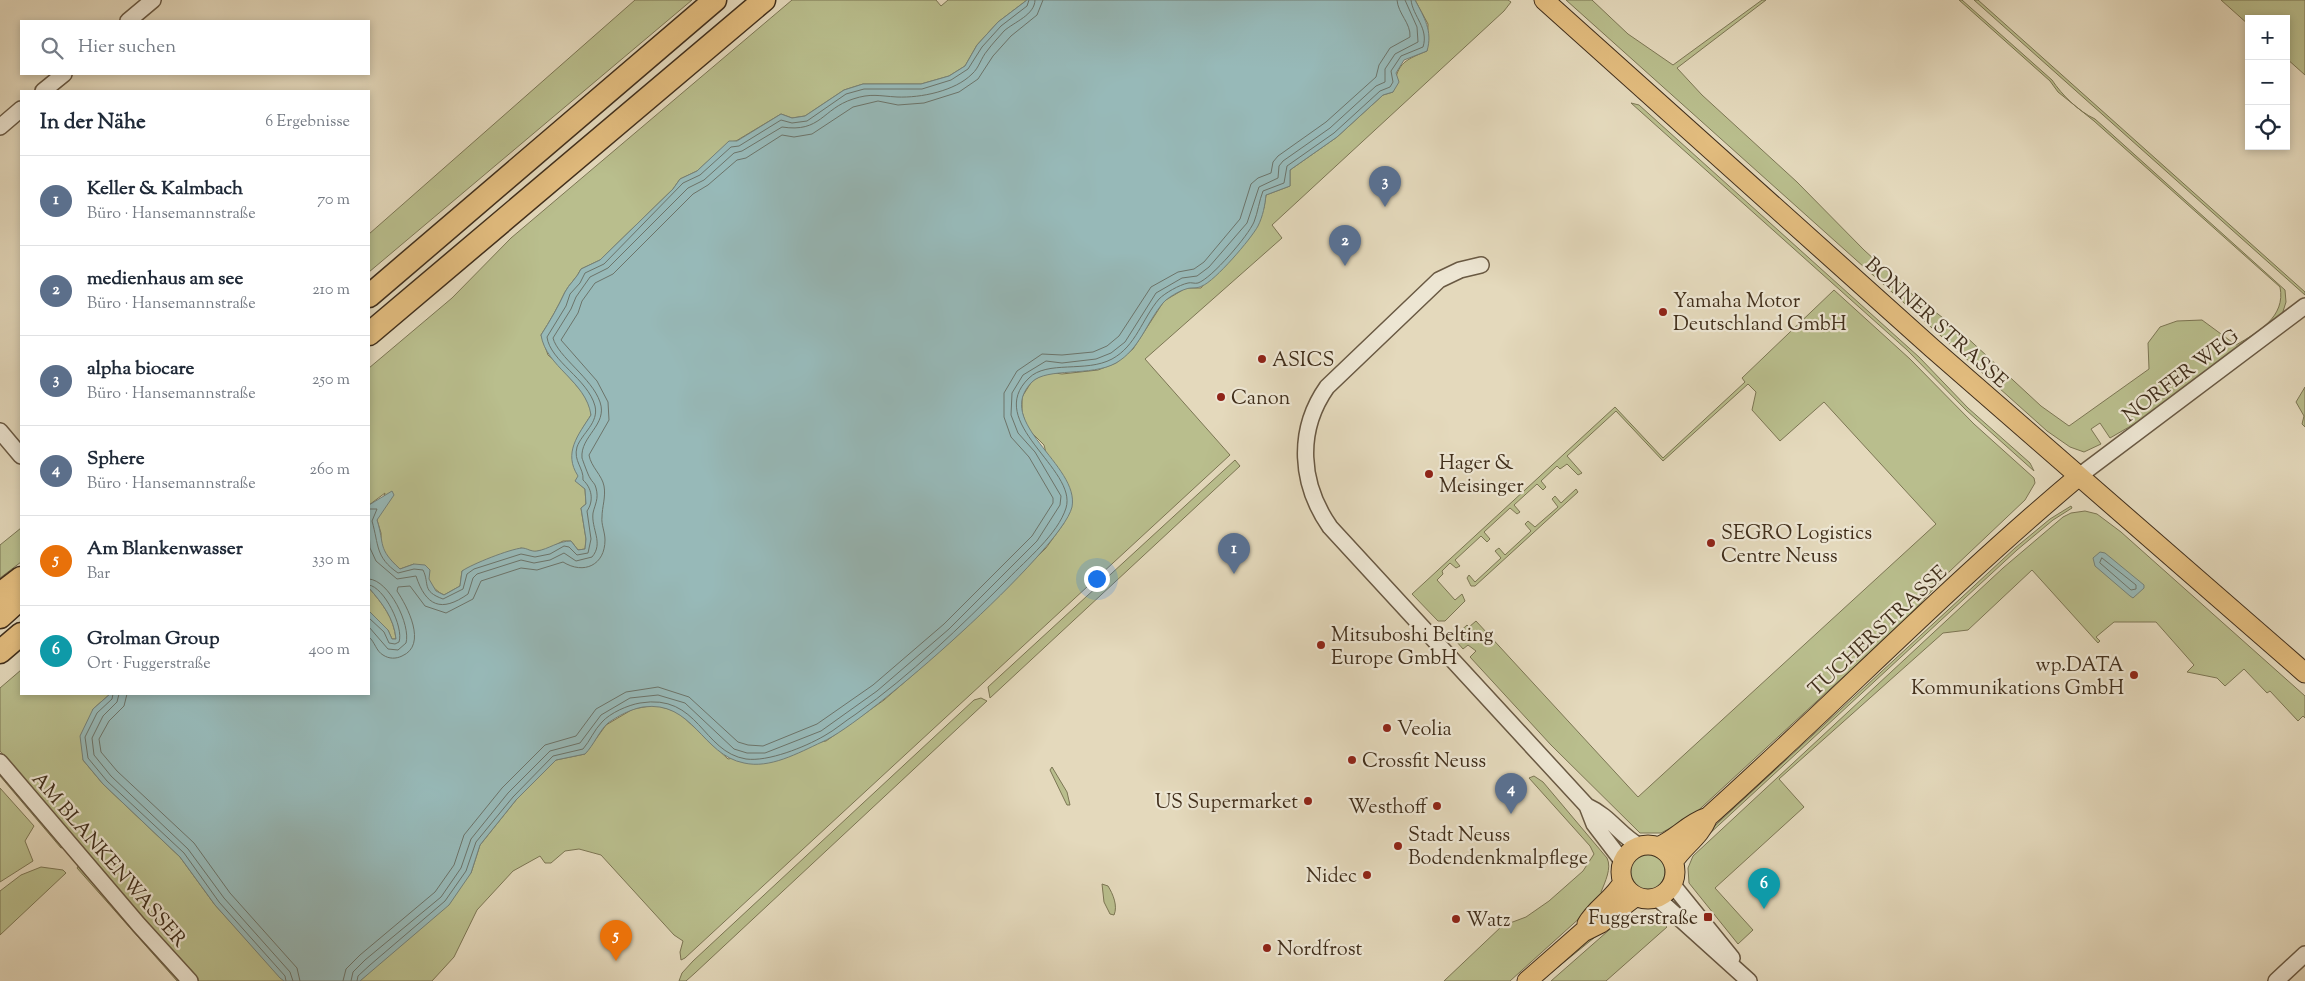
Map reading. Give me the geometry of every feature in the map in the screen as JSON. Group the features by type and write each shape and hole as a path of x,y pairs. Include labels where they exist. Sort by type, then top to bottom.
{"highway":[{"path":"370,295 715,0"},
{"path":"370,333 764,0"},
{"path":"0,594 20,579"},
{"path":"0,617 20,599"},
{"path":"0,652 20,635"}],"main road":[{"name":"BONNER STRASSE","path":"1544,0 1918,336 2305,673"},
{"name":"TUCHERSTRASSE","path":"1649,847 1668,843 1693,822 1708,817 1791,742 1958,584 2079,476"},
{"name":"TUCHERSTRASSE","path":"1674,862 1680,853 1702,831 1708,817"},
{"path":"1527,981 1583,932 1602,923 1636,897 1657,898 1666,893 1672,884 1674,862 1666,852 1649,847 1632,850 1623,862 1621,868 1623,882 1636,897"},
{"path":"1583,932 1594,913 1619,890 1623,882"}],"street":[{"path":"129,20 153,0"},
{"path":"44,90 63,75"},
{"path":"0,127 20,110"},
{"path":"1482,265 1460,270 1439,280 1328,387 1316,406 1307,430 1305,458 1307,477 1318,507 1338,537 1587,806 1603,814 1634,843 1649,847"},
{"name":"NORFER WEG","path":"2079,476 2305,306"},
{"path":"0,431 20,455"},
{"name":"AM BLANKENWASSER","path":"0,762 139,925 190,981"},
{"path":"1587,806 1594,824 1623,862"},
{"path":"1672,884 1683,900 1728,951 1737,969"},
{"path":"1657,898 1748,981"},
{"path":"2276,981 2305,954"}],"green space":[{"path":"635,0 692,0 370,271 370,233"},
{"path":"792,0 936,0 941,6 948,0 1027,0 998,22 977,45 965,66 949,76 921,84 863,84 844,90 805,116 792,118 781,114 736,141 729,142 697,171 680,179 673,189 600,260 581,269 567,289 541,335 548,355 582,392 590,406 591,415 578,437 573,452 575,468 579,476 576,481 585,489 586,504 581,508 586,539 585,549 578,550 571,541 563,541 548,549 534,552 521,548 462,571 460,586 444,595 432,586 414,564 400,569 386,556 381,546 381,533 377,520 385,493 370,504 370,367 452,298 511,238"},
{"path":"1415,0 1508,0 1511,2 1504,11 1272,225 1282,238 1145,359 1230,455 685,958 681,960 680,952 683,941 674,935 601,855 579,849 565,851 551,863 545,863 540,856 513,871 477,910 454,957 432,981 360,981 471,873 480,845 516,800 556,760 585,754 606,725 633,709 655,705 678,712 728,759 826,741 884,700 956,637 1046,548 1064,523 1044,445 1027,428 1022,412 1022,397 1032,381 1048,372 1062,374 1098,370 1116,363 1133,349 1164,301 1186,288 1201,288 1264,208 1266,195 1290,186 1290,170 1337,137 1383,95 1393,92 1396,75 1402,65 1406,61 1427,51 1428,24"},
{"path":"1566,0 1592,0 1628,34 1673,65 1762,0 1766,0 1677,68 1702,95 1797,182 1864,250 1911,293 1961,332 2041,406 2069,426 2149,369 2148,343 2160,327 2177,321 2202,320 2236,345 2261,329 2275,315 2281,298 2280,287 2080,110 2095,119 2285,290 2286,302 2280,321 2148,416 2110,438 2100,423 2091,429 2101,444 2084,452 2070,447 2047,431"},
{"path":"1959,0 1962,0 2052,80 2074,105 2058,92 2050,81"},
{"path":"1974,0 1978,0 2305,292 2305,295"},
{"path":"2221,0 2305,0 2305,75 2290,62 2290,15 2245,15 2245,21"},
{"path":"1631,103 1639,105 1919,357 1968,408 2030,463 2034,471 1966,410 1907,350"},
{"path":"1834,290 1910,359 1974,424 2034,478 2035,483 2025,500 1950,571 1906,619 1677,830 1672,827 1661,833 1640,833 1551,745 1470,657 1476,651 1468,645 1463,649 1456,641 1455,636 1467,625 1469,627 1476,621 1638,797 1936,524 1824,402 1780,441 1752,410 1756,392 1748,384 1663,461 1616,411 1567,456 1582,473 1578,475 1567,464 1560,469 1557,466 1541,481 1546,487 1543,490 1537,484 1514,505 1520,512 1517,514 1510,508 1484,532 1490,539 1487,542 1481,536 1455,560 1460,566 1456,568 1450,563 1442,571 1443,574 1437,580 1455,600 1462,594 1465,601 1445,621 1438,621 1412,594 1615,407 1663,458 1745,382 1742,378"},
{"path":"2305,387 2305,427 2302,424 2304,416 2296,402"},
{"path":"1235,460 1240,466 990,698 988,687"},
{"path":"1576,489 1578,492 1475,586 1471,586 1467,578 1469,575 1475,582 1501,558 1495,551 1499,548 1505,555 1531,531 1525,524 1528,521 1535,527 1558,507 1552,499 1555,496 1561,503"},
{"path":"2071,506 2072,508 2053,520 2017,550 1694,848 1692,847 2015,548 2050,519"},
{"path":"2085,511 2097,514 2121,532 2305,696 2305,718 2303,716 2298,721 2270,691 2267,693 2244,669 2225,686 2217,678 2187,672 2194,665 2156,622 2114,622 2096,637 2100,641 2098,643 2032,570 1968,630 1943,633 1779,779 1804,807 1715,888 1753,930 1738,944 1689,883 1688,868 1693,856 2003,568 2063,517 2071,513"},
{"path":"20,529 20,563 0,578 0,545"},
{"path":"370,589 383,605 390,618 396,639 392,639 388,630 370,612"},
{"path":"20,671 20,695 109,695 93,709 83,760 103,784 180,857 215,905 284,981 199,981 143,920 0,751 0,688"},
{"path":"981,698 987,701 695,973 686,981 679,981 682,973 693,961 974,700"},
{"path":"1052,767 1067,792 1070,805 1067,805 1050,770"},
{"path":"0,772 64,847 61,848 0,776"},
{"path":"1534,776 1543,782 1607,858 1609,866 1601,892 1604,896 1510,981 1444,981 1502,926 1526,917 1549,901 1583,871 1594,854 1590,846 1529,778"},
{"path":"0,788 34,826 25,841 33,861 0,882"},
{"path":"1647,854 1654,855 1660,859 1664,865 1664,879 1660,885 1654,889 1647,890 1640,889 1634,885 1630,879 1629,872 1630,865 1634,859 1640,855"},
{"path":"79,865 181,981 177,981 77,868"},
{"path":"41,867 63,870 66,873 0,935 0,891 21,875"},
{"path":"1102,884 1108,886 1113,896 1115,904 1114,915 1110,914 1104,902"},
{"path":"1619,913 1600,933 1541,981"},
{"path":"1634,915 1660,920 1667,927 1606,981 1551,981 1625,916"}],"water":[{"path":"1027,0 1415,0 1427,24 1429,44 1427,51 1404,60 1396,73 1399,82 1393,92 1383,95 1337,137 1290,170 1290,186 1266,195 1264,210 1258,226 1232,259 1208,283 1200,287 1183,290 1165,301 1137,343 1124,357 1106,367 1048,375 1039,377 1032,382 1023,397 1022,412 1029,428 1064,475 1071,491 1072,507 1060,529 1035,559 1000,595 960,634 879,703 822,742 784,759 764,764 744,763 730,758 674,712 660,707 643,707 625,713 605,726 585,754 556,760 516,800 480,845 471,873 449,905 360,981 284,981 215,905 180,857 103,784 83,760 80,736 93,709 109,695 370,695 370,612 388,630 392,639 396,639 390,618 383,605 370,589 370,504 392,491 394,495 377,520 385,551 400,569 414,564 425,565 430,570 429,579 436,591 444,595 460,586 462,571 509,551 522,548 537,551 562,542 571,541 578,550 585,549 586,539 581,508 586,504 585,489 575,481 578,476 572,460 572,452 577,437 591,415 588,403 582,393 550,356 544,346 541,335 567,289 581,269 600,260 673,189 680,179 697,171 729,141 737,141 781,114 792,118 805,116 844,90 863,84 921,84 949,76 965,66 977,45 998,22"},
{"path":"2100,552 2105,553 2144,585 2144,588 2133,598 2130,596 2095,566 2093,558"}],"place":[{"name":"alpha biocare","path":"1385,207"},
{"name":"medienhaus am see","path":"1345,266"},
{"name":"Yamaha Motor Deutschland GmbH","path":"1663,312"},
{"name":"ASICS","path":"1262,359"},
{"name":"Canon","path":"1221,397"},
{"name":"Hager & Meisinger","path":"1429,474"},
{"name":"SEGRO Logistics Centre Neuss","path":"1711,543"},
{"name":"Keller & Kalmbach","path":"1234,574"},
{"name":"Mitsuboshi Belting Europe GmbH","path":"1321,645"},
{"name":"wp.DATA Kommunikations GmbH","path":"2134,675"},
{"name":"Veolia","path":"1387,728"},
{"name":"Crossfit Neuss","path":"1352,760"},
{"name":"US Supermarket","path":"1308,801"},
{"name":"Westhoff","path":"1437,806"},
{"name":"Sphere","path":"1511,814"},
{"name":"Stadt Neuss Bodendenkmalpflege","path":"1398,846"},
{"name":"Nidec","path":"1367,875"},
{"name":"Grolman Group","path":"1764,909"},
{"name":"Fuggerstraße","path":"1708,917"},
{"name":"Watz","path":"1456,919"},
{"name":"Nordfrost","path":"1267,948"},
{"name":"Am Blankenwasser","path":"616,961"}]}
